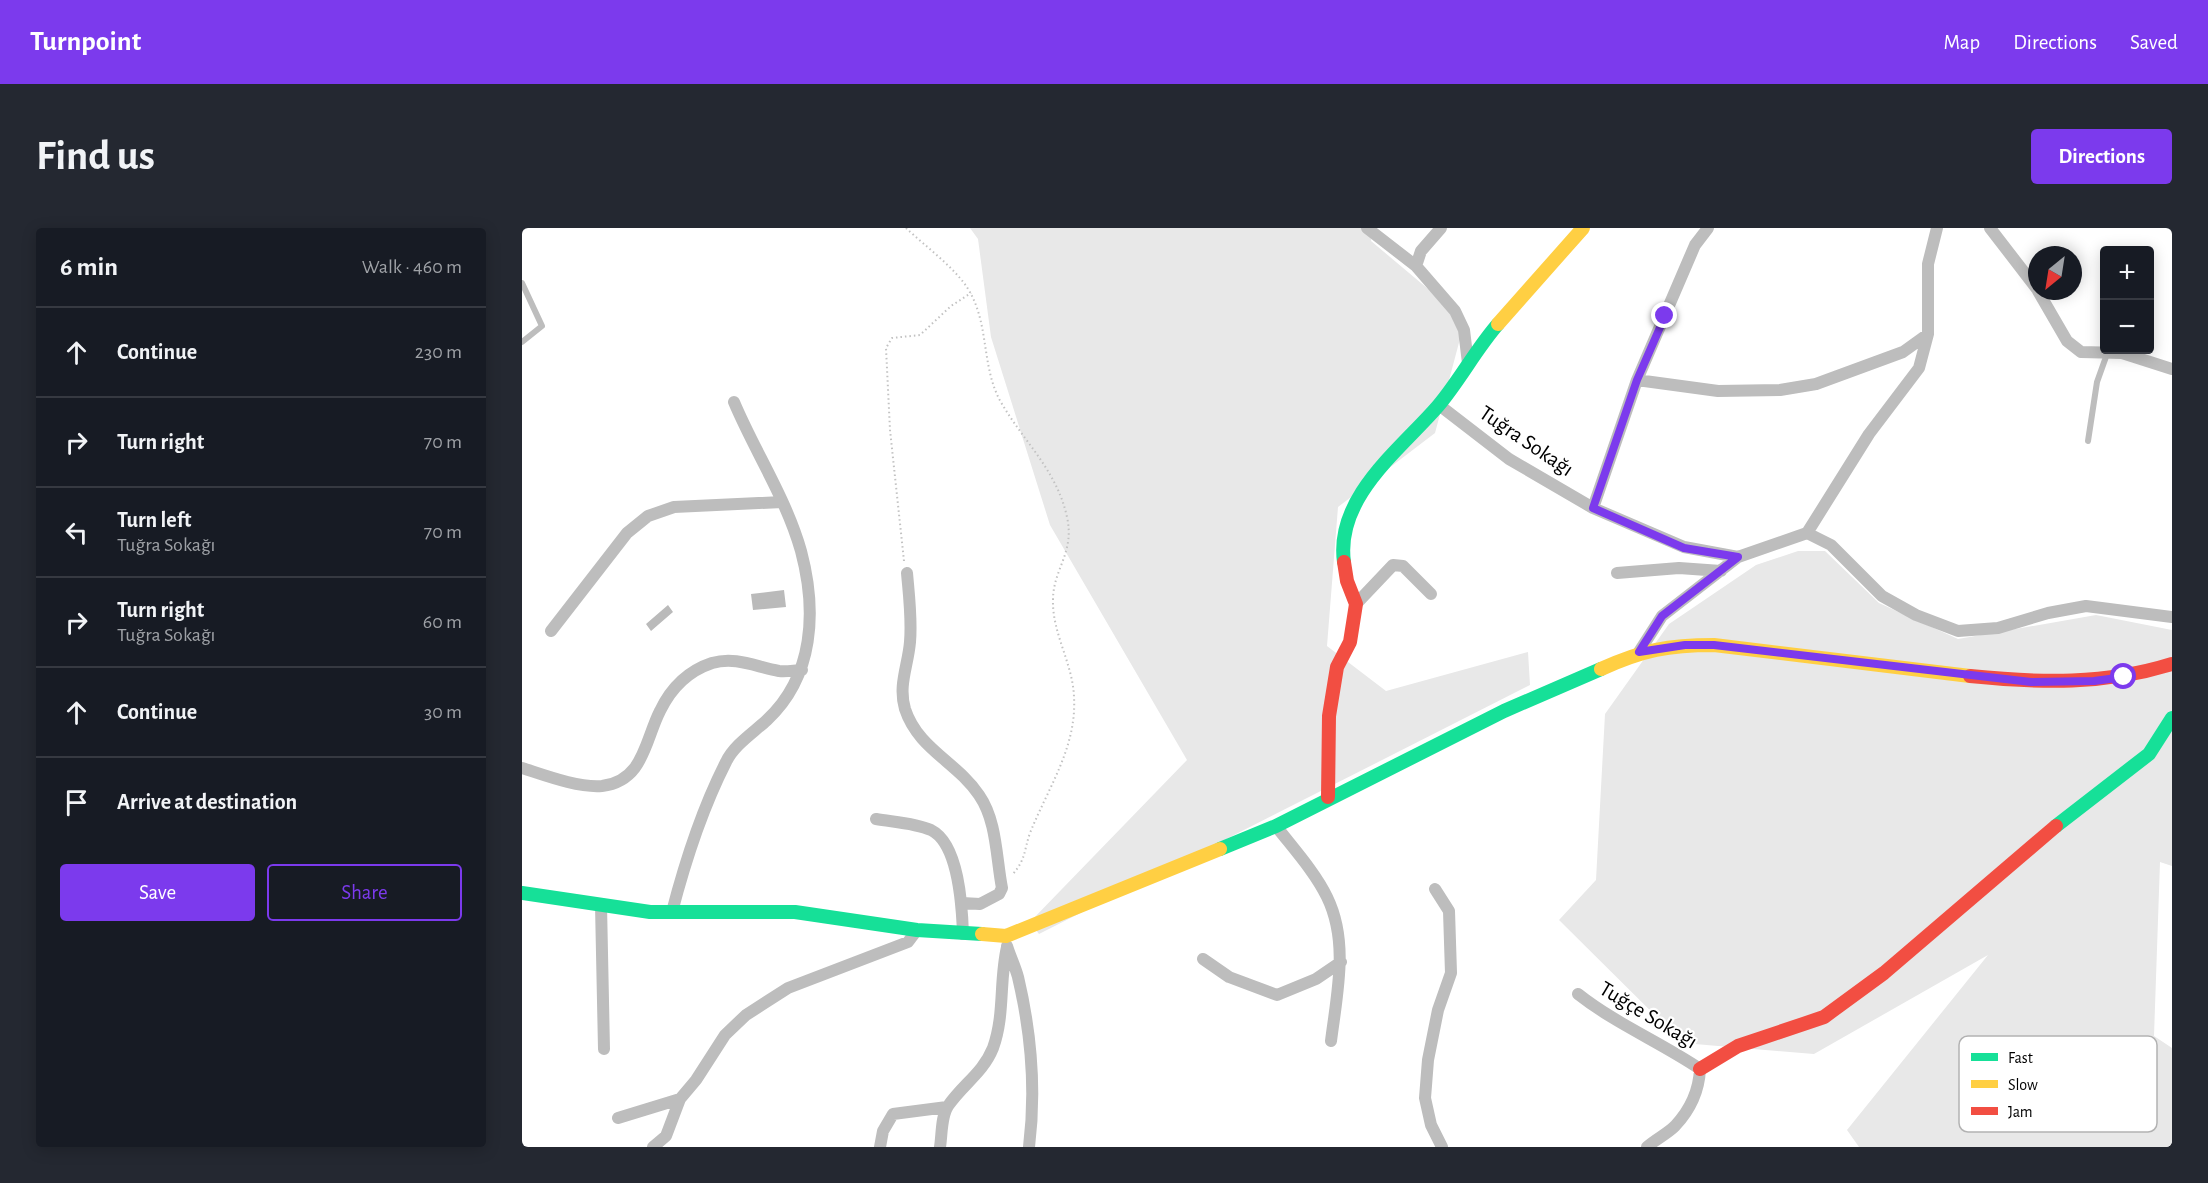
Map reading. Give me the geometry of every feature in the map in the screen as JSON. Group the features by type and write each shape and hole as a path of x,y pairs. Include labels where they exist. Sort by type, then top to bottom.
{"street":[{"path":"1366,228 1416,266 1455,311 1464,330 1468,363"},
{"path":"1416,266 1421,251 1441,228"},
{"path":"1328,797 1329,716 1336,667 1350,642 1356,604 1347,581 1343,553 1342,536 1350,517 1362,494 1389,457 1439,405 1495,327 1583,228"},
{"name":"Tuğra Sokağı","path":"1593,508 1637,380 1695,245 1708,228"},
{"path":"1639,652 1662,616 1738,557 1807,533 1869,434 1919,368 1928,334 1928,264 1937,228"},
{"path":"1990,228 2028,277"},
{"path":"2044,300 2067,341 2081,352 2100,353"},
{"path":"1637,380 1718,391 1780,390 1816,384 1903,352 1928,334"},
{"path":"2127,354 2172,369"},
{"path":"2157,365 2172,379"},
{"path":"672,912 684,868 727,760 789,696 802,670 808,643 810,600 801,553 782,502 734,402"},
{"name":"Tuğra Sokağı","path":"1439,405 1509,459 1593,508 1684,548 1738,557"},
{"path":"551,631 627,533 648,516 674,507 782,502"},
{"path":"1807,533 1831,545 1882,596 1916,615 1958,631 1998,628 2048,613 2086,606 2172,617"},
{"path":"1356,604 1393,565 1403,566 1431,594"},
{"path":"1617,573 1680,568 1721,571"},
{"path":"907,573 911,623 909,656 901,682 905,708 916,733 926,745 963,777 986,807 993,831 1002,888 996,898 989,901 962,903"},
{"path":"522,893 639,911 795,912 917,930 963,934 1006,942 1276,825 1504,711 1639,652 1685,645 1714,645 2031,682 2114,679 2153,671 2172,664"},
{"path":"522,768 554,779 597,786 623,779 637,767 648,745 659,712 675,687 689,673 712,663 732,659 781,671 802,670"},
{"path":"1647,1147 1675,1127 1694,1100 1699,1084 1700,1069 1738,1046 1824,1017 1884,973 2046,834 2149,754 2172,718"},
{"path":"876,819 923,828 939,836 953,864 962,903 963,934"},
{"path":"1276,825 1327,897 1336,927 1341,962 1331,1041"},
{"path":"1435,889 1449,911 1451,973 1438,1010 1428,1060 1425,1098 1431,1125 1443,1147"},
{"path":"601,905 604,1049"},
{"path":"653,1147 666,1136 680,1099 696,1080 725,1035 746,1015 788,987 908,942 917,930"},
{"path":"940,1147 947,1107 974,1079 992,1051 1001,1016 1002,969 1006,942"},
{"path":"1006,942 1018,975 1031,1064 1033,1110 1029,1147"},
{"path":"1203,959 1229,977 1277,994 1316,978 1341,962"},
{"name":"Tuğçe Sokağı","path":"1578,994 1605,1016 1673,1051 1700,1069"},
{"path":"618,1118 680,1099"},
{"path":"880,1147 883,1131 893,1114 947,1107"}],"lane":[{"path":"522,283 542,326 522,342"},
{"path":"2088,441 2097,382 2107,354"}],"path":[{"path":"906,228 966,285 971,293 979,318 987,366 1001,404 1052,476 1062,496 1070,532 1065,562 1058,575 1053,597 1053,615 1074,696 1071,734 1052,789 1030,834 1023,861 1002,888"},
{"path":"907,573 890,429 886,348 892,338 920,335 951,306 971,293"}],"shaded area":[{"path":"970,228 1374,228 1371,241 1465,320 1435,433 1338,507 1327,646 1386,691 1528,652 1530,685 1039,934 1030,922 1187,760 1050,525 991,337 978,239"},
{"path":"1798,551 1825,551 1879,603 1958,639 2096,615 2172,630 2172,866 2160,862 2154,1036 1959,1036 1959,1132 2157,1132 2157,1038 2172,1048 2172,1147 1859,1147 1847,1130 1988,955 1814,1054 1683,1043 1559,920 1596,880 1605,714 1669,624 1756,565"},
{"path":"784,590 786,607 753,610 751,594"},
{"path":"668,605 673,612 651,631 646,624"}],"traffic: fast":[{"path":"1344,562 1344,538 1350,516 1360,495 1390,457 1438,406 1498,324"},
{"path":"1220,849 1276,826 1504,711 1601,669"},
{"path":"2056,826 2149,754 2172,718"},
{"path":"522,893 650,912 795,912 917,930 982,934"}],"traffic: slow":[{"path":"1498,324 1583,228"},
{"path":"1601,669 1630,657 1656,650 1714,645 1970,676"},
{"path":"982,934 1006,936 1220,849"}],"traffic: jam":[{"path":"1328,797 1329,716 1337,667 1350,642 1356,604 1347,581 1344,562"},
{"path":"1970,676 2047,681 2097,679 2122,676 2172,664"},
{"path":"1700,1069 1738,1046 1824,1017 1884,973 2056,826"}],"route":[{"path":"1665,316 1637,380 1593,508 1684,548 1738,557 1662,616 1639,652 1661,647 1714,645 1900,669 2031,682 2060,683 2124,677"}]}
